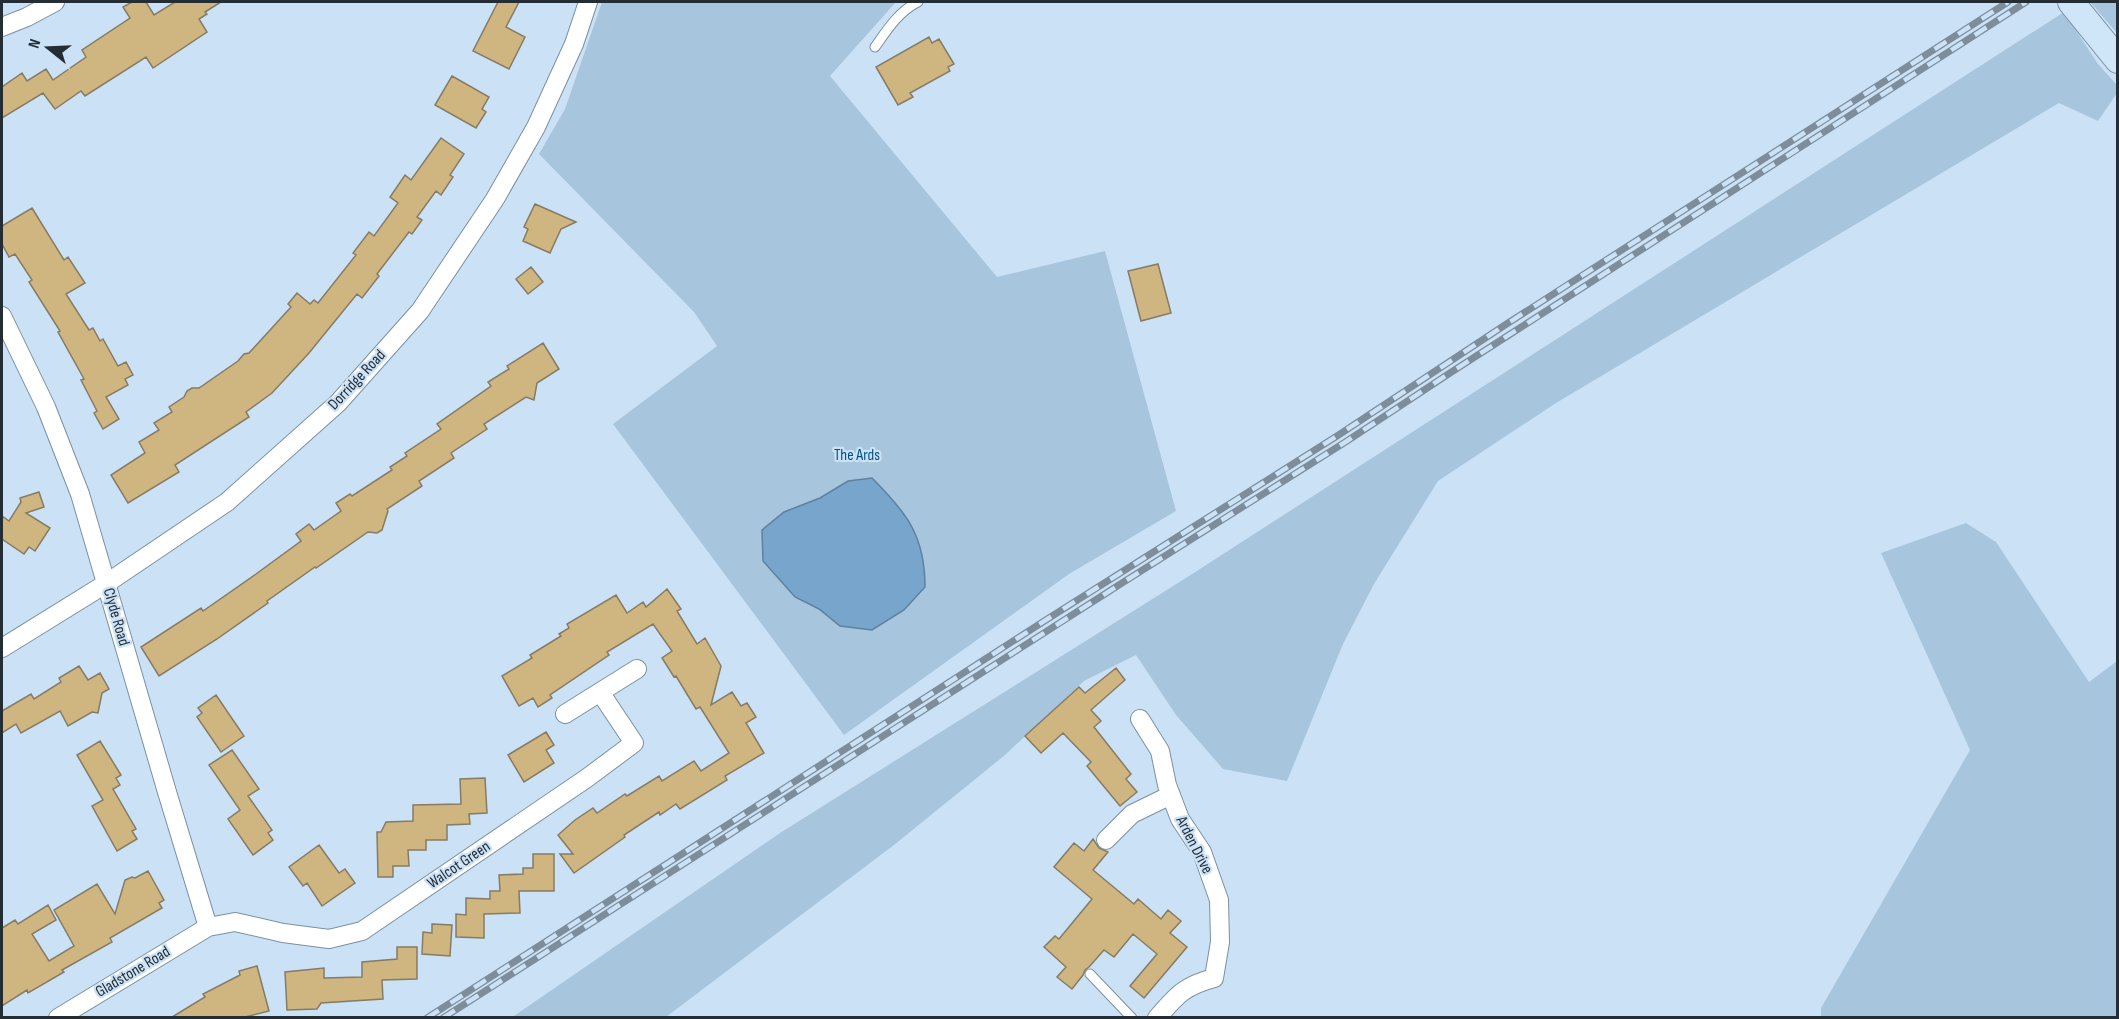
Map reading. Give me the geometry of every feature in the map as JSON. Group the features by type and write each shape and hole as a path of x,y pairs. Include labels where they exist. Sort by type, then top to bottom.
{"street":[{"path":"2,27 55,2"},
{"name":"Dorridge Road","path":"2,648 107,583 227,502 338,403 420,311 495,199 536,128 574,44 588,2"},
{"path":"2072,2 2118,60"},
{"name":"Clyde Road","path":"2,316 46,407 80,494 208,927"},
{"path":"565,714 637,669"},
{"name":"Walcot Green","path":"208,927 235,922 283,933 329,939 362,931 587,778 634,742 600,692"},
{"name":"Arden Drive","path":"1140,719 1160,751 1171,795 1180,819 1202,852 1219,900 1220,942 1214,978 1193,983 1175,997 1157,1017"},
{"path":"1106,840 1132,814 1171,795"},
{"name":"Gladstone Road","path":"58,1017 208,927"}],"lane":[{"path":"875,47 908,7 918,2"},
{"path":"1090,974 1132,1017"}],"green space":[{"name":"The Ards","path":"602,2 896,2 830,76 997,277 1105,251 1176,511 1069,574 844,735 613,424 717,346 694,312 539,154 565,109"},
{"path":"2090,2 2117,2 2117,33"},
{"path":"2064,12 2098,64 2117,85 2117,93 2098,121 2059,103 1556,403 1438,481 1374,584 1343,644 1287,781 1223,769 1176,715 1136,655 1084,681 1005,755 894,845 666,1017 511,1018 780,833 1189,576"},
{"path":"1966,523 1996,542 2089,682 2117,661 2117,1017 1821,1017 1821,1008 1970,750 1881,553"}],"shaded area":[{"path":"872,478 904,514 912,527 922,553 925,587 904,610 872,630 840,626 819,609 795,597 763,561 762,530 784,512 820,498 848,481"}],"building":[{"path":"132,2 146,2 154,15 175,2 221,2 205,12 207,14 199,19 207,32 153,68 146,57 85,96 81,91 55,109 43,93 2,118 2,87 22,73 27,81 46,69 53,80 86,57 82,50 130,18 123,7"},
{"path":"498,2 519,2 506,27 525,37 509,69 473,51"},
{"path":"929,37 932,43 939,39 954,64 948,67 950,71 910,93 913,97 898,105 876,67"},
{"path":"452,76 489,97 482,109 486,112 476,128 435,105"},
{"path":"441,138 464,154 450,175 453,177 441,195 436,191 417,217 422,220 412,234 409,232 362,298 357,294 309,353 272,393 246,412 249,417 175,465 179,472 128,503 111,475 145,453 139,442 159,430 154,423 172,412 169,407 184,397 187,391 199,388 238,361 244,354 249,353 291,307 288,304 297,293 310,304 314,300 318,303 356,255 353,253 369,232 374,236 398,203 390,197 405,175 411,180"},
{"path":"535,204 576,222 561,229 550,253 523,241 528,229 524,227"},
{"path":"32,208 64,260 68,257 85,283 66,294 89,330 93,328 100,341 103,339 118,366 126,362 133,375 125,379 128,385 106,397 119,419 103,429 94,413 97,411 81,380 84,379 58,332 60,331 29,282 32,280 15,254 9,257 2,244 2,226"},
{"path":"1158,264 1171,313 1141,321 1128,271"},
{"path":"531,267 543,282 528,294 516,279"},
{"path":"543,343 559,369 537,383 534,400 526,397 484,424 487,429 451,453 454,458 419,481 422,486 387,509 382,530 377,533 368,532 267,601 268,603 217,639 159,676 141,647 201,608 203,611 256,574 301,541 296,534 309,524 314,530 341,511 336,503 350,494 352,496 392,470 390,467 407,456 405,453 441,429 437,424 491,386 488,382 509,369 507,366"},
{"path":"39,492 44,507 26,513 50,528 35,551 29,547 24,554 2,539 2,516 9,521 21,502 20,498"},
{"path":"667,589 681,609 677,611 697,644 705,638 721,666 711,705 732,692 741,706 747,703 756,717 746,723 764,753 725,776 727,780 680,809 676,804 660,815 659,812 574,873 560,854 573,854 558,835 575,820 593,808 597,813 625,794 627,796 659,776 662,781 694,761 701,771 729,753 700,707 696,709 662,658 672,651 653,624 607,652 609,655 550,695 552,698 538,707 533,698 519,706 502,676 532,658 530,655 561,636 559,634 569,628 567,624 616,595 627,613 643,602 646,607"},
{"path":"79,666 88,680 100,673 109,689 102,693 98,713 92,712 68,726 60,711 21,733 16,724 2,733 2,711 31,694 34,699 61,682 59,678"},
{"path":"1116,668 1125,680 1091,710 1101,721 1094,727 1131,774 1126,779 1137,792 1120,806 1087,766 1091,762 1063,733 1041,753 1025,736 1079,687 1085,693"},
{"path":"216,695 244,736 221,752 197,717 202,713 198,708"},
{"path":"546,732 554,745 546,750 554,763 524,782 508,755"},
{"path":"100,741 121,775 116,778 120,785 113,789 136,829 132,831 137,839 117,851 92,806 103,800 77,755"},
{"path":"232,750 259,789 248,796 272,830 268,833 273,840 253,855 228,819 240,810 209,765"},
{"path":"485,778 487,813 469,814 470,824 447,825 447,840 426,840 426,850 408,850 409,866 393,866 393,877 378,877 377,832 381,832 386,822 413,821 413,805 461,804 460,779"},
{"path":"1093,839 1099,848 1108,852 1093,870 1134,904 1138,899 1161,919 1168,910 1181,921 1170,933 1187,947 1144,998 1130,986 1157,954 1133,934 1114,957 1104,950 1085,970 1072,989 1057,977 1066,967 1044,947 1055,936 1059,939 1092,899 1054,867 1074,843 1084,851"},
{"path":"319,845 339,873 345,869 355,883 322,906 307,883 303,886 289,867"},
{"path":"533,854 554,854 554,891 519,891 520,913 484,914 484,938 456,937 456,914 466,915 466,898 490,899 490,891 500,891 499,875 523,874 523,868 533,868"},
{"path":"148,871 164,900 159,903 162,908 110,938 112,942 62,970 64,972 28,993 27,990 2,1006 2,928 15,920 18,924 48,905 56,920 32,934 49,961 74,946 54,910 97,884 115,914 125,880"},
{"path":"432,924 452,925 450,956 422,954 423,932 432,933"},
{"path":"397,947 417,947 417,979 382,980 383,999 321,1003 317,1009 287,1010 285,972 324,968 324,978 362,977 362,962 397,959"},
{"path":"257,966 269,1011 245,1017 172,1017 205,997 203,994 240,975 239,971"}],"railway":[{"path":"427,1018 1049,618 1337,436 1505,325 2008,2"},
{"path":"443,1018 1347,441 2026,2"}]}
